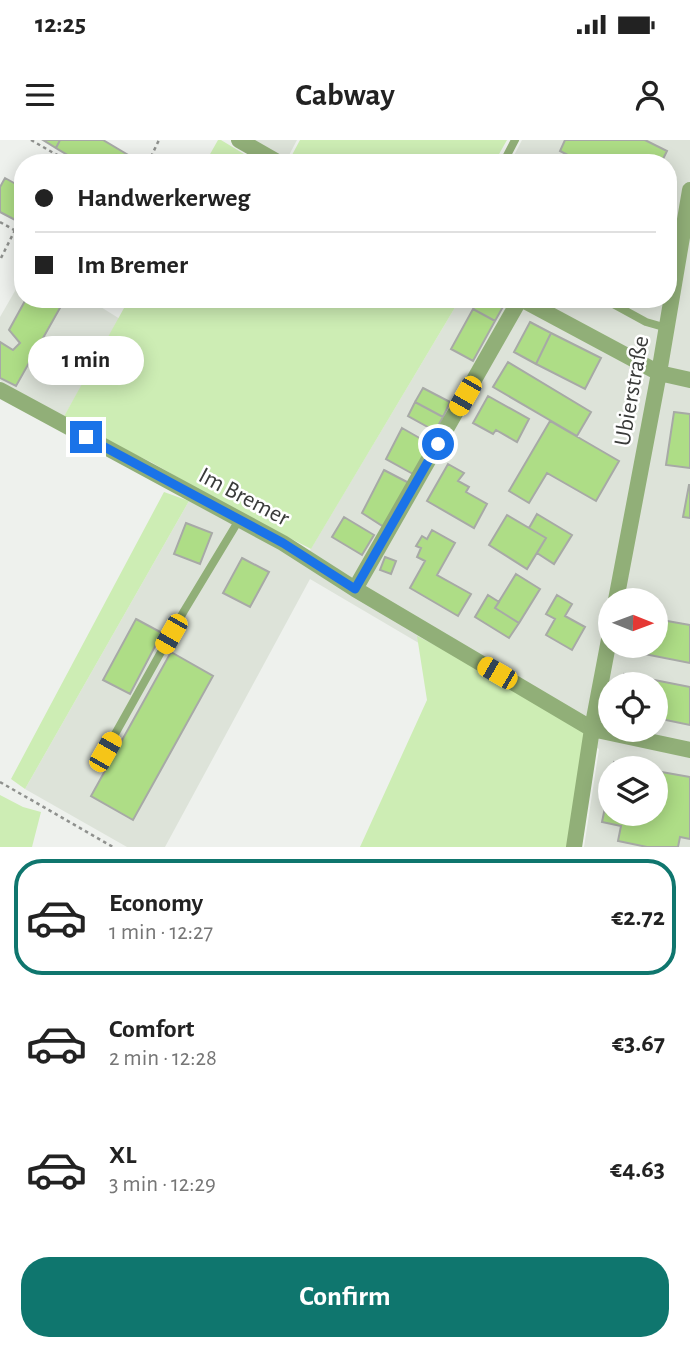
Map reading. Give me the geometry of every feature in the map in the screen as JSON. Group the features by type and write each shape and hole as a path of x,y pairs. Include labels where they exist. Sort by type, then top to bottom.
{"street":[{"path":"239,140 263,154"},
{"name":"Ubierstraße","path":"677,258 690,190"},
{"path":"355,589 515,308"},
{"path":"537,308 659,373 690,380"},
{"name":"Ubierstraße","path":"618,588 669,308"},
{"name":"Im Bremer","path":"0,390 283,543 355,589 592,729 690,750"},
{"path":"574,847 605,658"}],"lane":[{"path":"620,308 646,322 667,328"},
{"path":"105,752 184,611 239,520"}],"path":[{"path":"31,140 55,154"},
{"path":"1,258 14,232"},
{"path":"0,782 113,847"}],"shaded area":[{"path":"252,140 297,140 290,154 278,154"},
{"path":"522,140 690,140 690,847 584,847 599,749 310,579 165,847 127,847 25,789 189,501 303,562 455,308 677,308 677,154 515,154"},
{"path":"14,293 14,308 102,308 120,319 62,420 0,381 0,317"}],"green space":[{"path":"218,140 221,140 244,154 210,154"},
{"path":"300,140 507,140 499,154 293,154"},
{"path":"124,308 455,308 311,549 151,462 62,420"},
{"path":"164,492 189,501 25,789 11,779"},
{"path":"417,636 472,664 587,732 567,847 360,847 427,700"},
{"path":"0,795 23,807 41,812 32,847 0,847"}],"building":[{"path":"43,140 60,140 56,148"},
{"path":"60,140 103,140 127,154 66,154 56,148"},
{"path":"565,140 645,140 667,151 666,154 566,154 560,151"},
{"path":"5,178 14,183 14,219 0,212 0,187"},
{"path":"21,308 60,308 16,386 0,378 0,342 13,350 20,343 9,330"},
{"path":"474,308 502,308 495,321"},
{"path":"473,309 495,321 473,361 451,349"},
{"path":"530,322 551,333 536,364 514,352"},
{"path":"551,333 601,358 585,389 536,364"},
{"path":"508,362 591,412 577,436 493,387"},
{"path":"423,388 450,402 443,417 415,402"},
{"path":"488,396 529,419 517,442 496,430 493,434 473,423"},
{"path":"415,402 443,417 435,431 408,416"},
{"path":"674,412 690,414 690,468 666,465"},
{"path":"550,421 619,461 596,501 547,473 529,503 509,491"},
{"path":"402,428 430,444 413,474 386,459"},
{"path":"448,464 464,473 458,481 469,487 466,492 487,504 474,528 427,501"},
{"path":"384,470 409,483 384,527 362,513"},
{"path":"690,485 690,518 683,517"},
{"path":"537,514 572,535 554,564 537,553 546,538 529,528"},
{"path":"507,515 546,538 527,569 489,545"},
{"path":"344,517 374,535 362,555 332,537"},
{"path":"186,523 212,533 200,564 174,554"},
{"path":"432,530 455,543 437,575 471,594 458,616 410,588 425,561 417,557 421,548 416,546 422,536 427,539"},
{"path":"385,557 396,561 391,574 380,570"},
{"path":"242,558 269,572 250,607 223,593"},
{"path":"516,574 540,589 519,623 495,608"},
{"path":"488,595 499,602 495,608 519,623 509,638 475,617"},
{"path":"557,595 572,604 565,616 585,627 572,650 546,635 555,619 546,614"},
{"path":"136,619 162,633 130,694 103,680"},
{"path":"668,621 690,625 690,663 665,658 668,658"},
{"path":"171,652 213,676 133,820 91,796"},
{"path":"668,683 690,687 690,725 668,720"},
{"path":"668,773 690,777 690,839 680,837 678,847 647,847 618,841 621,826 668,826"}],"route":[{"path":"86,437 283,543 355,589 438,444"}]}
